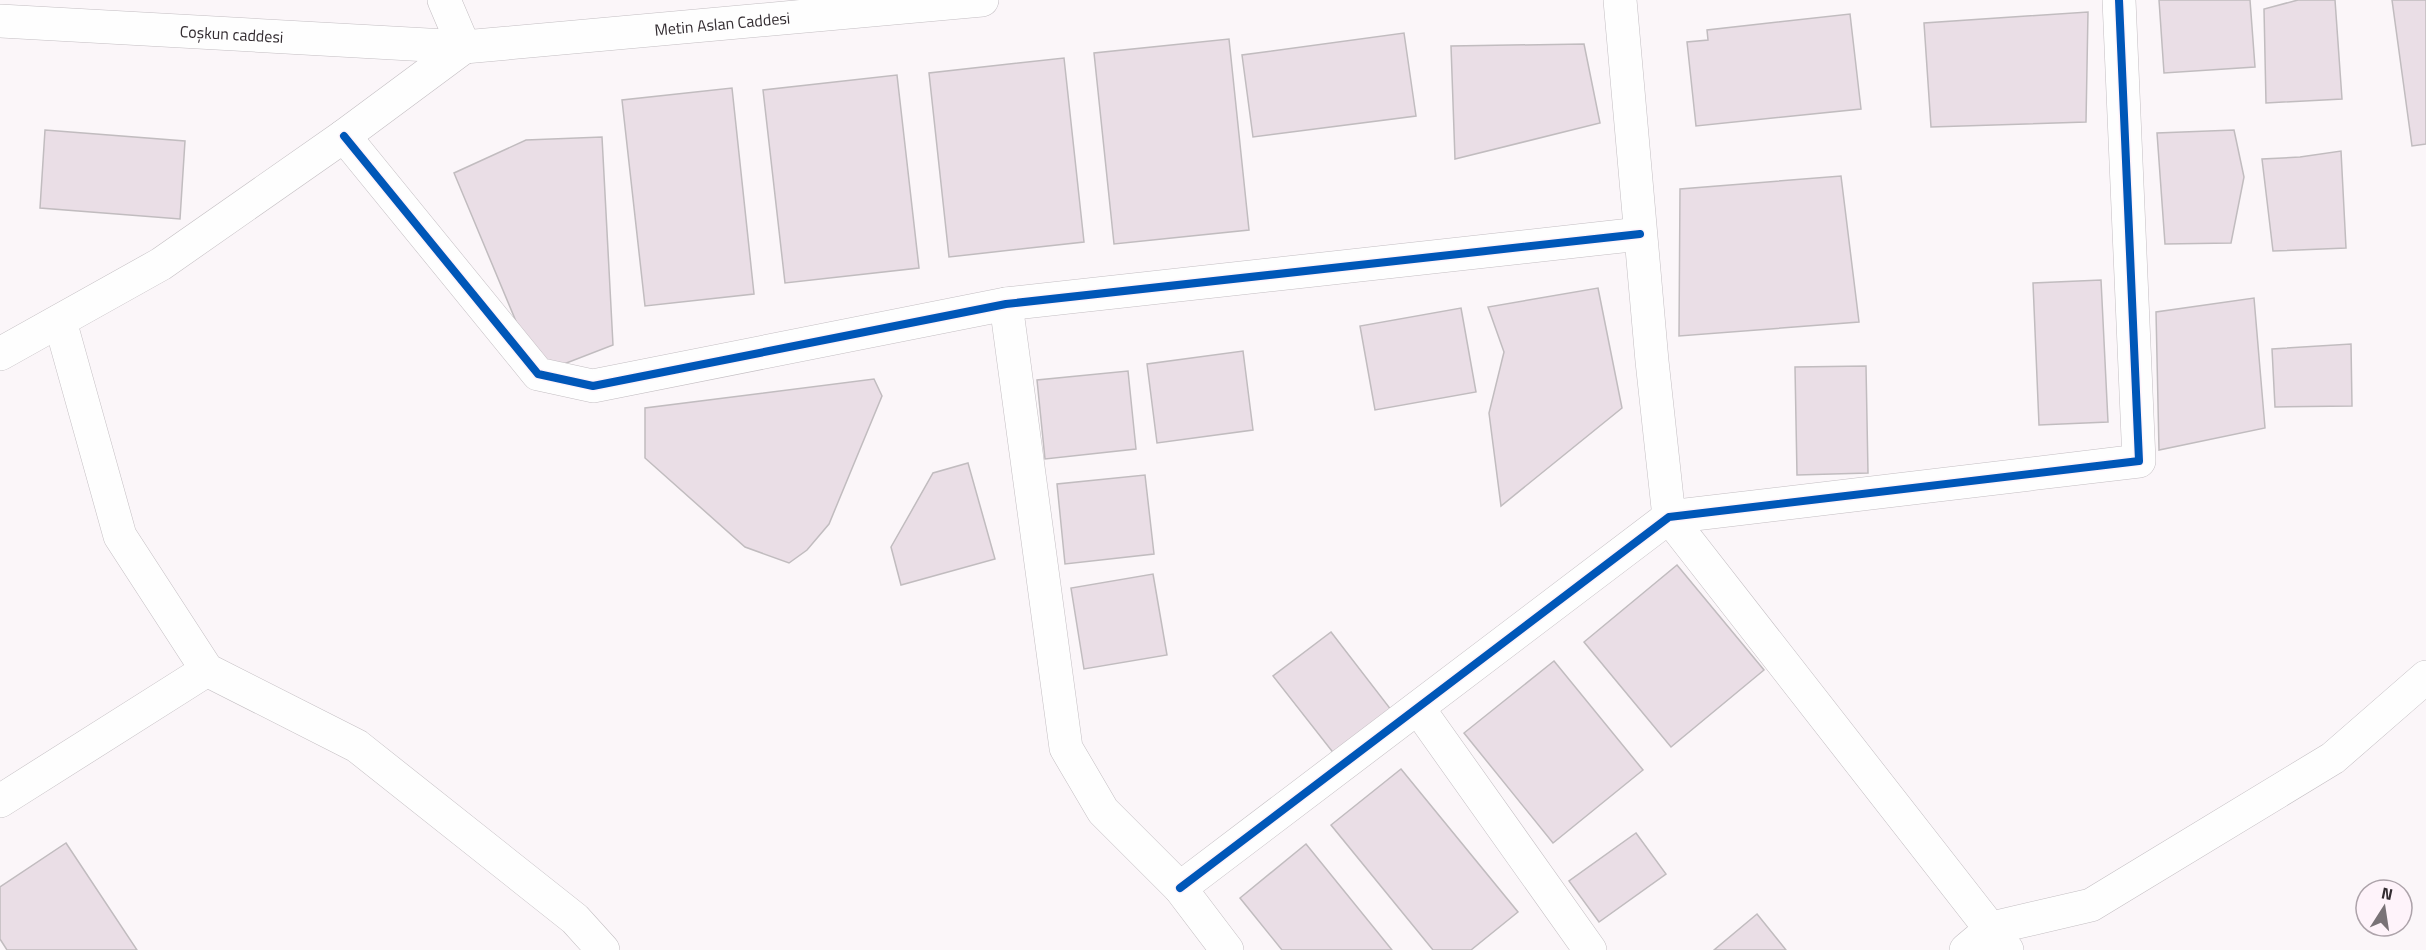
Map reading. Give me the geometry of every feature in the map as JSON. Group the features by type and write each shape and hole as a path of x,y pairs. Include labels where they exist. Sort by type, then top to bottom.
{"street":[{"path":"0,354 161,264 344,136 464,47 444,0"},
{"name":"Metin Aslan Caddesi","path":"464,47 982,0"},
{"path":"1620,0 1640,234 1669,517 1999,939"},
{"path":"1180,888 1669,517 2139,461 2119,0"},
{"name":"Coşkun caddesi","path":"0,21 464,47"},
{"path":"344,136 538,374 593,386 1006,304 1640,234"},
{"path":"1006,304 1066,748 1103,811 1180,888 1227,950"},
{"path":"60,321 120,536 207,670 357,746 575,919 603,950"},
{"path":"0,801 207,670"},
{"path":"1966,950 2091,905 2333,758 2426,677"},
{"path":"1418,708 1590,950"}],"building":[{"path":"2159,0 2250,0 2255,67 2164,73"},
{"path":"2298,0 2335,0 2342,99 2266,103 2264,9"},
{"path":"2392,0 2426,0 2426,144 2412,146"},
{"path":"2088,12 2086,122 1931,127 1924,23"},
{"path":"1850,14 1861,109 1696,126 1687,42 1708,40 1707,30"},
{"path":"1404,33 1416,116 1253,137 1242,55"},
{"path":"1229,39 1249,230 1114,244 1094,53"},
{"path":"1584,44 1600,123 1455,159 1451,46"},
{"path":"1064,58 1084,242 949,257 929,73"},
{"path":"897,75 919,268 785,283 763,90"},
{"path":"732,88 754,294 645,306 622,100"},
{"path":"45,130 185,141 180,219 40,208"},
{"path":"2234,130 2244,177 2231,243 2165,244 2157,133"},
{"path":"602,137 613,345 538,374 454,173 526,140"},
{"path":"2341,151 2346,248 2273,251 2262,159 2300,157"},
{"path":"1841,176 1859,322 1679,336 1680,189"},
{"path":"2101,280 2108,422 2039,425 2033,283"},
{"path":"1598,288 1622,408 1501,506 1489,413 1504,352 1488,307"},
{"path":"2254,298 2265,428 2159,450 2156,312"},
{"path":"1461,308 1476,392 1375,410 1360,326"},
{"path":"2351,344 2352,406 2275,407 2272,349"},
{"path":"1243,351 1253,430 1157,443 1147,364"},
{"path":"1866,366 1868,473 1797,475 1795,367"},
{"path":"1128,371 1136,449 1045,459 1037,380"},
{"path":"874,379 882,396 829,524 807,550 789,563 745,547 645,458 645,408"},
{"path":"968,463 995,559 901,585 891,547 933,473"},
{"path":"1145,475 1154,554 1065,564 1057,484"},
{"path":"1677,565 1764,670 1671,747 1584,642"},
{"path":"1153,574 1167,655 1084,669 1071,588"},
{"path":"1331,632 1392,711 1335,755 1273,676"},
{"path":"1554,661 1643,770 1553,843 1464,733"},
{"path":"1401,769 1518,912 1471,950 1433,950 1331,825"},
{"path":"1636,833 1666,874 1599,922 1569,881"},
{"path":"66,843 137,950 7,950 0,939 0,887"},
{"path":"1306,844 1392,950 1282,950 1240,898"},
{"path":"1757,914 1786,950 1714,950"}],"cycle path":[{"path":"1180,888 1669,517 2139,461 2119,0"},
{"path":"344,136 538,374 593,386 1006,304 1640,234"}]}
